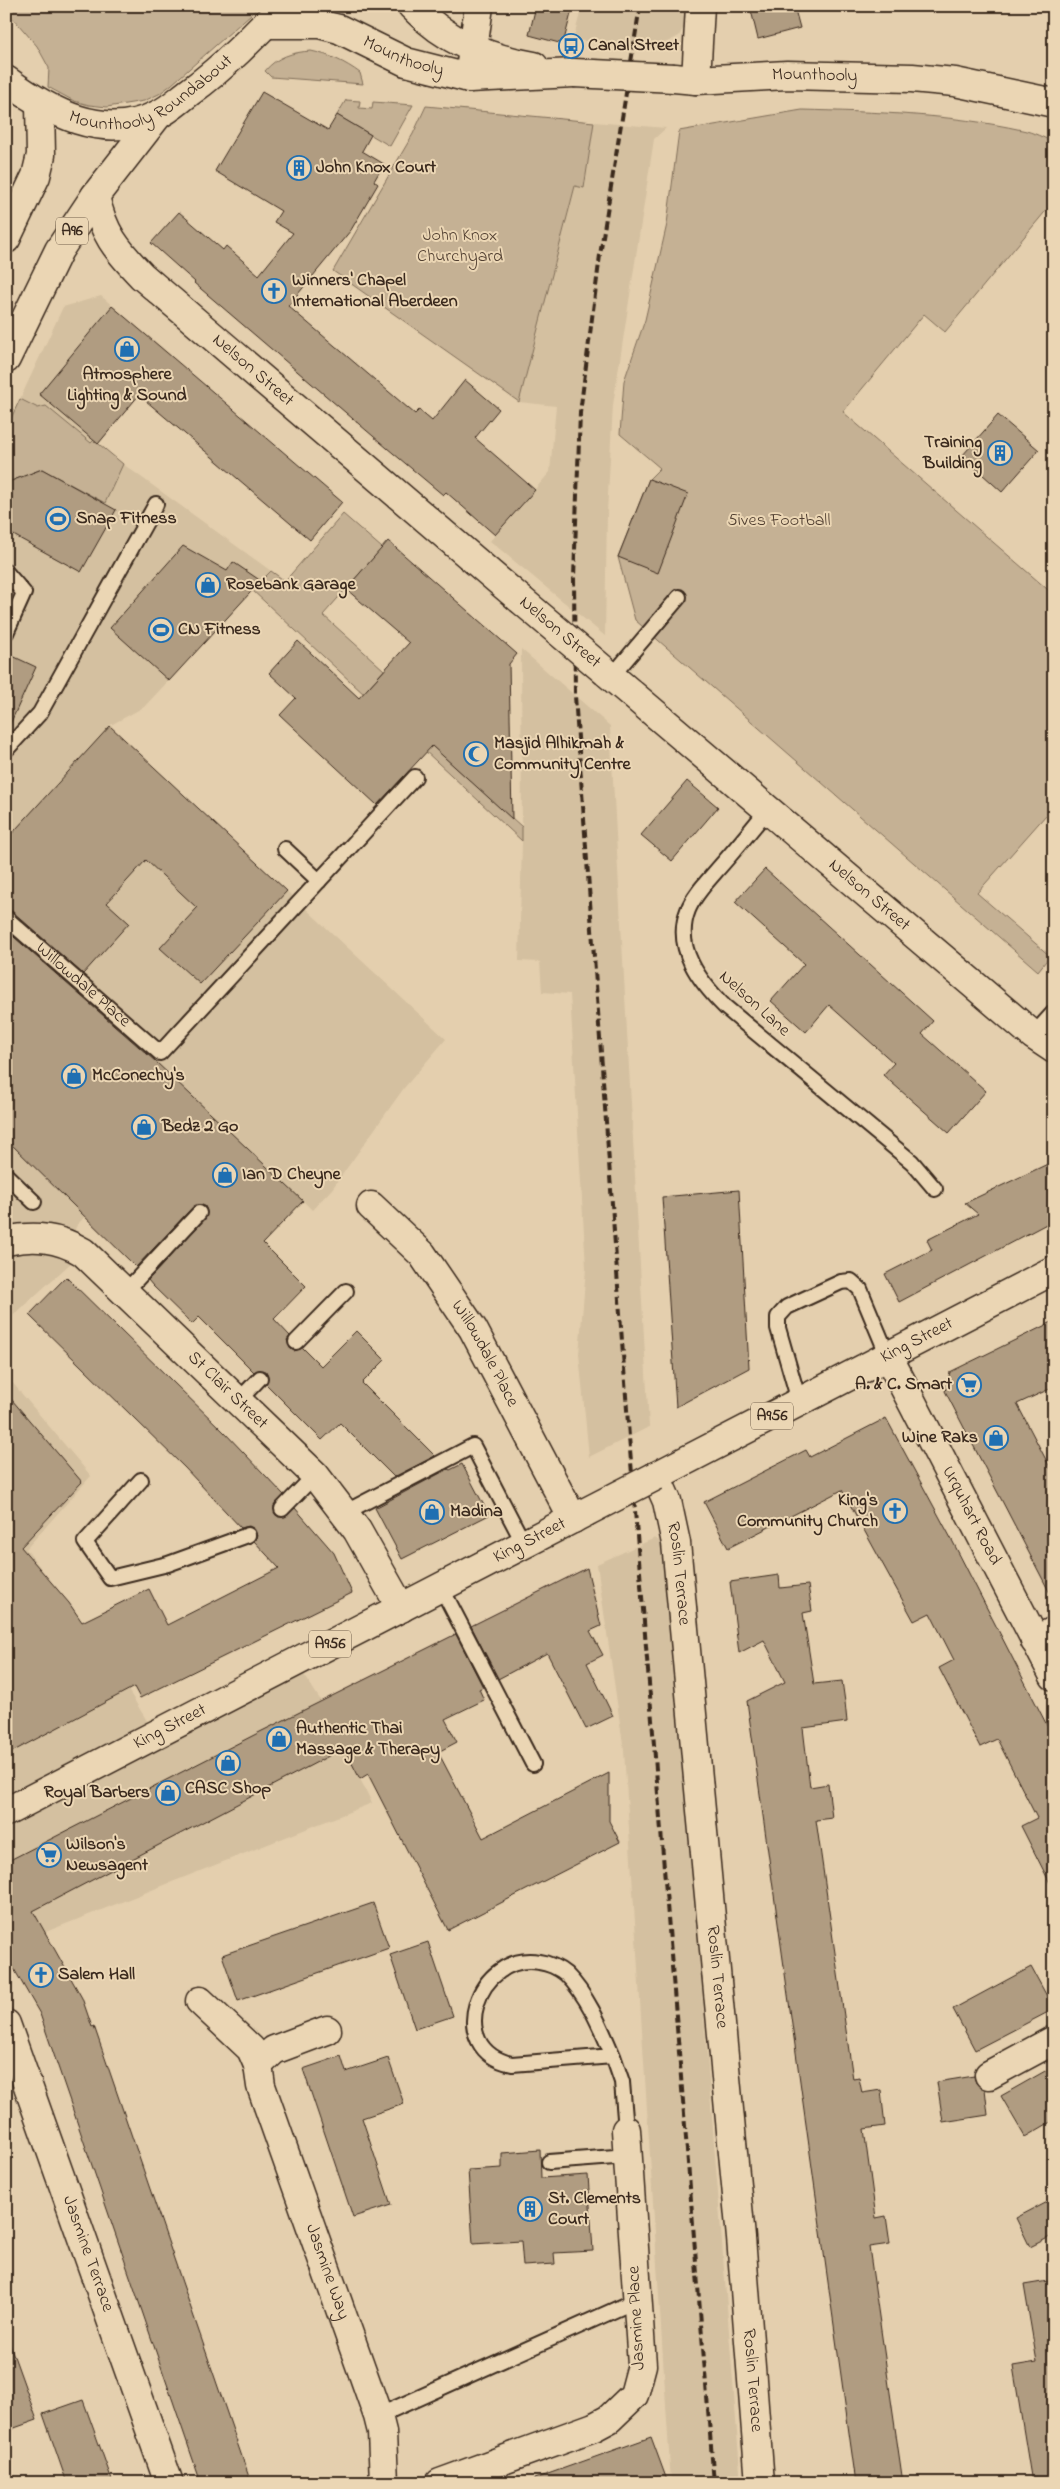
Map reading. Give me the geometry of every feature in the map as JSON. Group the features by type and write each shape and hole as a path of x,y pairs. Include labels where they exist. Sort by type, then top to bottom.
{"street":[{"name":"Mounthooly","path":"412,6 435,27 473,50 518,63 574,73"},
{"path":"469,78 479,6"},
{"path":"685,79 700,6"},
{"name":"Mounthooly","path":"275,15 339,29 406,62 469,78 574,73 685,79 778,75 912,78 955,82 1054,103"},
{"name":"Mounthooly Roundabout","path":"6,80 40,104 59,114 96,124 135,124 158,115 205,81 275,15"},
{"path":"6,239 38,169 42,134 40,104"},
{"name":"A96","path":"6,359 59,250 95,196 158,115"},
{"name":"Nelson Street","path":"95,196 99,216 110,240 142,276 1044,1042"},
{"name":"Willowdale Place","path":"371,1206 422,1254 473,1329 579,1515"},
{"name":"St Clair Street","path":"6,1241 51,1238 69,1244 83,1252 315,1475 357,1530 400,1608"},
{"name":"King Street","path":"6,1812 1054,1270"},
{"name":"Urquhart Road","path":"888,1356 1045,1636 1054,1676"},
{"name":"Roslin Terrace","path":"656,1476 667,1501 676,1543 741,2238 760,2483"},
{"name":"Jasmine Way","path":"200,2002 251,2049 258,2065 261,2086 378,2416 382,2432 384,2483"},
{"name":"Jasmine Terrace","path":"7,2029 168,2483"},
{"path":"258,2065 274,2050 327,2030"},
{"path":"989,2075 1054,2040"},
{"name":"Jasmine Place","path":"440,2483 594,2427 621,2409 634,2395 642,2365 627,2143"}],"lane":[{"path":"6,750 40,712 156,504"},
{"path":"6,572 24,593 6,633"},
{"path":"609,674 678,597"},
{"path":"285,849 319,881 415,777"},
{"name":"Nelson Lane","path":"769,808 700,892 688,910 684,931 686,952 694,970 707,988 725,1007 912,1162 936,1189"},
{"name":"Willowdale Place","path":"6,918 160,1053 319,881"},
{"path":"1044,1042 1054,1012"},
{"path":"7,1177 34,1202"},
{"path":"125,1292 199,1213"},
{"path":"800,1401 778,1328 778,1317 787,1308 842,1282 851,1281 860,1289 888,1356"},
{"path":"296,1342 346,1291"},
{"path":"239,1400 260,1378"},
{"path":"344,1513 473,1446 524,1544"},
{"path":"282,1509 315,1475"},
{"path":"142,1480 85,1542 110,1578 168,1564 248,1535"},
{"path":"441,1587 533,1764"},
{"name":"Jasmine Place","path":"613,2056 512,2064 498,2061 487,2054 478,2041 474,2013 478,1997 497,1972 513,1964 530,1960 547,1963 564,1973 577,1987 590,2009 613,2056 622,2082 627,2143"},
{"path":"549,2162 627,2143"},
{"path":"378,2416 637,2300"}],"shaded area":[{"path":"582,6 686,6 685,25 679,36 667,42 650,46 573,40"},
{"path":"594,122 666,128 654,139 613,405 607,513 605,636 490,541 550,472 556,406 519,402 575,185 584,187"},
{"path":"101,296 171,355 99,444 123,464 271,571 144,707 109,726 446,1039 404,1088 332,1189 312,1210 303,1201 147,1150 77,1225 69,1243 83,1252 6,1322 6,429 63,307"},
{"path":"521,649 610,726 649,1427 589,1457 579,1354 586,1268 570,994 542,992 540,962 519,961 522,841"},
{"path":"6,1375 91,1476 26,1549 108,1657 155,1734 296,1662 321,1701 372,1803 48,1931 6,1951"},
{"path":"655,1538 664,1545 672,1613 741,2483 671,2483 624,1751 597,1564"}],"green space":[{"path":"6,6 260,6 159,94 144,101 107,107 74,101 48,87 49,68 37,46 6,10"},
{"path":"311,51 343,62 360,73 363,84 271,77 265,71 274,62 285,56"},
{"path":"346,100 360,101 359,108 372,109 373,102 413,105 390,146 337,115"},
{"name":"John Knox Churchyard","path":"426,106 594,122 584,188 575,186 519,402 333,271 413,134"},
{"name":"5ives Football","path":"802,110 884,113 967,120 1026,131 1054,142 1054,201 945,332 924,314 843,412 1054,595 1054,806 977,893 1050,956 1038,971 635,620 618,557 649,479 660,468 620,434 624,381 645,320 667,224 679,131"},
{"path":"20,399 38,408 46,406 91,443 94,440 123,464 105,503 42,469 6,483 6,429"},
{"path":"343,514 382,548 323,615 384,670 368,688 522,827 522,841 252,590 271,571 285,581"}],"building":[{"path":"536,6 573,6 563,44 529,35"},
{"path":"750,6 794,6 800,28 758,39"},
{"path":"262,92 328,130 337,115 371,135 362,151 384,164 374,181 378,184 351,230 288,306 415,414 419,410 432,421 465,380 499,409 475,438 535,490 495,535 446,492 443,495 387,448 194,283 151,243 179,212 223,250 226,246 259,275 293,233 274,222 281,211 215,171"},
{"path":"112,306 342,502 310,540 139,395 98,444 39,394"},
{"name":"Training Building","path":"998,415 1039,450 1002,492 962,456"},
{"name":"Snap Fitness","path":"42,469 116,510 81,572 6,531 6,483"},
{"path":"649,479 688,494 658,573 618,557"},
{"path":"388,541 517,654 509,664 512,819 432,746 377,805 280,715 296,698 269,673 298,641 359,698 409,643 346,589"},
{"path":"183,546 227,571 233,562 261,581 169,681 110,628"},
{"path":"6,653 36,667 6,733"},
{"path":"110,726 287,891 200,984 160,948 197,908 146,860 107,903 129,923 83,974 12,911 6,909 6,840"},
{"path":"687,781 718,807 672,861 641,835"},
{"path":"765,869 933,1021 922,1034 986,1091 949,1133 883,1075 894,1063 829,1005 806,1032 771,1001 804,964 735,902"},
{"path":"6,930 155,1061 303,1201 263,1243 306,1286 274,1319 290,1336 287,1340 290,1348 294,1351 303,1348 321,1366 356,1331 385,1360 362,1383 435,1456 394,1477 340,1423 322,1440 266,1384 268,1376 266,1371 258,1370 254,1372 199,1317 192,1324 153,1286 148,1280 205,1219 207,1211 205,1206 197,1205 193,1207 136,1267 6,1139"},
{"path":"1054,1161 1054,1220 899,1302 885,1274 932,1250 927,1240 978,1214 965,1203"},
{"path":"739,1190 749,1368 676,1407 662,1197"},
{"path":"66,1277 224,1432 284,1495 274,1506 276,1515 285,1517 295,1508 334,1553 352,1593 140,1698 134,1687 6,1755 6,1393 82,1482 21,1547 69,1603 82,1622 149,1589 167,1625 279,1568 254,1541 257,1536 254,1529 249,1526 241,1528 185,1468 29,1315"},
{"path":"1054,1321 1054,1387 1017,1404 1054,1475 1054,1601 945,1391 950,1372"},
{"path":"886,1418 953,1542 1054,1739 1054,1891 1021,1826 1037,1818 997,1739 980,1747 939,1668 954,1660 930,1613 914,1621 842,1490 728,1548 704,1502 806,1450 810,1457"},
{"name":"Madina","path":"462,1464 489,1515 402,1559 375,1508 448,1469 450,1470"},
{"path":"587,1568 601,1626 590,1631 603,1655 587,1663 613,1716 586,1729 547,1653 498,1679 471,1626"},
{"path":"779,1575 780,1588 808,1585 812,1611 803,1613 814,1684 842,1681 845,1702 847,1722 803,1728 810,1787 828,1784 832,1818 816,1820 853,2079 859,2078 862,2093 881,2090 885,2126 864,2129 876,2218 886,2216 890,2244 869,2247 903,2483 856,2483 747,1701 785,1682 764,1640 739,1653 730,1582"},
{"path":"456,1634 483,1687 479,1689 484,1700 445,1719 457,1742 438,1752 483,1838 609,1773 609,1821 620,1842 448,1930 368,1774 360,1779 344,1748 33,1911 82,1998 92,2027 94,2026 251,2483 201,2483 40,2014 6,1955 6,1862"},
{"path":"373,1903 389,1948 238,2001 222,1955"},
{"path":"428,1942 453,2016 415,2029 390,1955"},
{"path":"1031,1967 1054,2009 975,2050 953,2009"},
{"path":"341,2056 346,2072 388,2058 404,2104 362,2118 391,2205 353,2217 303,2069"},
{"path":"1054,2066 1054,2120 1025,2137 1001,2096"},
{"path":"974,2076 976,2083 985,2089 988,2115 943,2122 937,2082"},
{"name":"St. Clements Court","path":"540,2150 541,2178 588,2175 593,2251 554,2253 555,2264 523,2266 521,2241 473,2244 468,2170 502,2168 502,2153"},
{"path":"1054,2198 1054,2235 1030,2247 1016,2218"},
{"path":"1054,2280 1054,2483 1032,2483 1013,2366 1037,2362 1024,2285"},
{"path":"6,2345 10,2345 37,2420 6,2431"},
{"path":"83,2400 113,2483 67,2483 43,2414"},
{"path":"651,2437 668,2483 534,2483 534,2479"}],"railway":[{"path":"640,6 600,255 580,413 574,577 575,696 629,1437 714,2483"}],"place":[{"name":"Canal Street","path":"571,46"},
{"name":"John Knox Court","path":"299,168"},
{"name":"Winners' Chapel International Aberdeen","path":"274,291"},
{"name":"Atmosphere Lighting & Sound","path":"127,349"},
{"name":"Training Building","path":"1000,453"},
{"name":"Snap Fitness","path":"58,519"},
{"name":"Rosebank Garage","path":"208,585"},
{"name":"CN Fitness","path":"161,630"},
{"name":"Masjid Alhikmah & Community Centre","path":"476,754"},
{"name":"McConechy's","path":"74,1076"},
{"name":"Bedz 2 Go","path":"144,1127"},
{"name":"Ian D Cheyne","path":"225,1175"},
{"name":"A. & C. Smart","path":"969,1385"},
{"name":"Wine Raks","path":"996,1438"},
{"name":"King's Community Church","path":"895,1511"},
{"name":"Madina","path":"432,1512"},
{"name":"Authentic Thai Massage & Therapy","path":"279,1739"},
{"name":"CASC Shop","path":"228,1763"},
{"name":"Royal Barbers","path":"168,1793"},
{"name":"Wilson's Newsagent","path":"49,1855"},
{"name":"Salem Hall","path":"41,1975"},
{"name":"St. Clements Court","path":"530,2209"}]}
